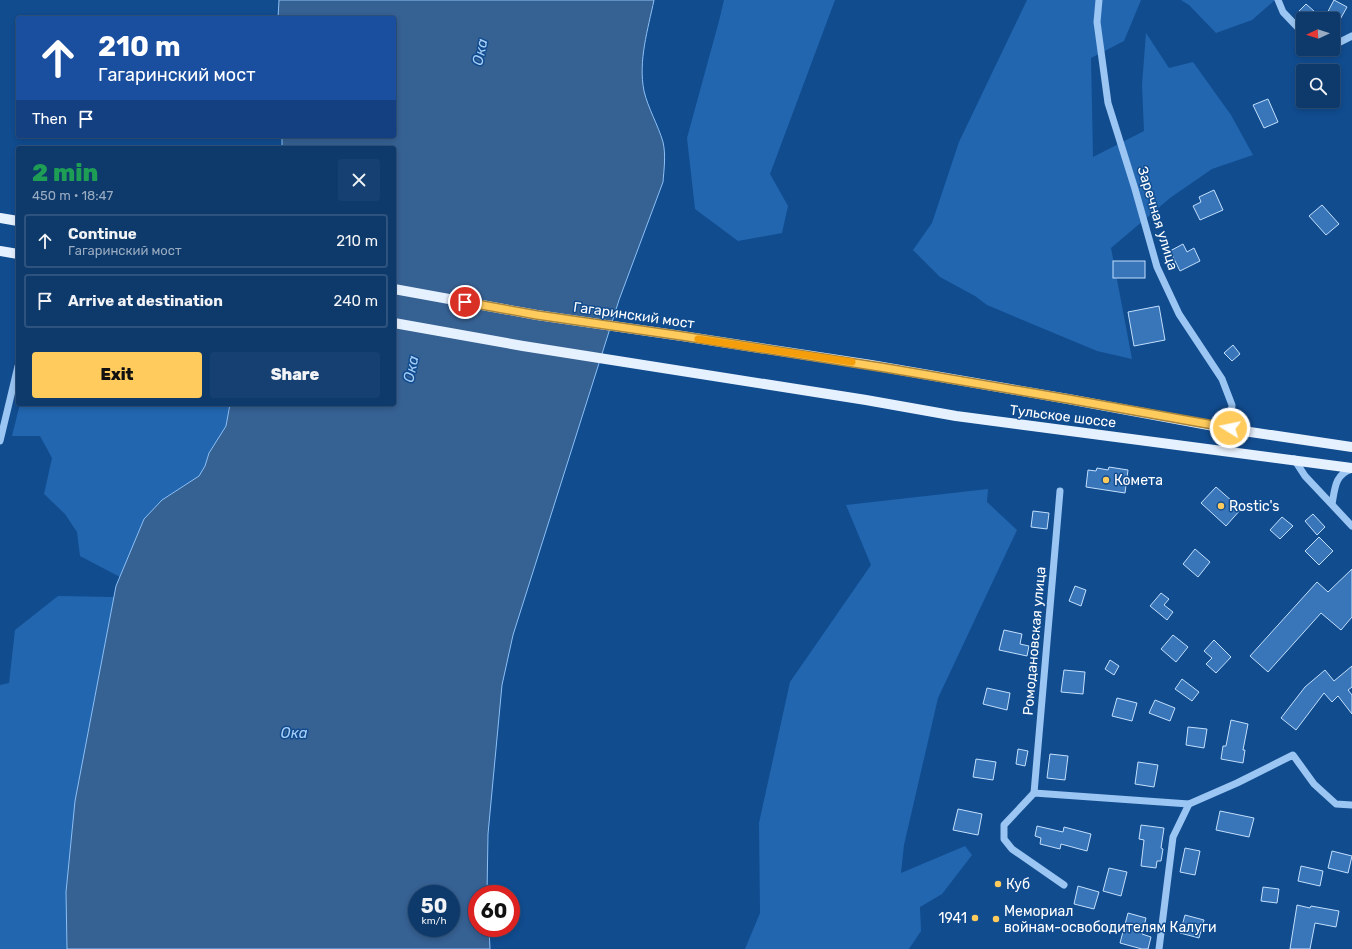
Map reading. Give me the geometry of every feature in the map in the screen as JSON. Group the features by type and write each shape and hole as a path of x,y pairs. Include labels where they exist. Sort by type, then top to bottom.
{"main road":[{"path":"0,218 16,221"},
{"path":"2,251 16,254"},
{"name":"Гагаринский мост","path":"396,289 537,315 871,365"},
{"name":"Тульское шоссе","path":"396,323 523,346 866,400 956,416 1294,459 1352,468"},
{"name":"Тульское шоссе","path":"871,365 1230,428 1352,447"}],"street":[{"name":"Заречная улица","path":"1099,0 1098,22 1108,103 1135,189 1157,267 1179,314 1222,379 1232,405 1230,428"},
{"path":"1278,0 1283,12 1296,26"},
{"path":"1340,42 1352,36"},
{"path":"0,441 16,374"},
{"path":"1294,459 1305,476 1352,526"},
{"path":"1332,504 1338,478 1344,472 1352,468"},
{"name":"Ромодановская улица","path":"1034,793 1060,491"},
{"path":"1064,885 1012,849 1004,839 1004,825 1034,793 1189,804 1237,784 1293,755 1314,784 1336,804 1352,805"},
{"path":"1159,949 1172,837 1189,804"}],"shaded area":[{"path":"724,0 835,0 770,174 788,206 782,233 738,241 695,209 687,138"},
{"path":"1027,0 1141,0 1124,41 1091,58 1093,157 1144,131 1142,85 1146,33 1169,68 1193,62 1231,115 1253,155 1212,169 1170,198 1111,248 1132,359 1097,351 987,305 975,296 940,277 913,250 932,223 959,142"},
{"path":"1181,0 1275,0 1252,20 1216,33 1189,5"},
{"path":"20,406 230,406 226,426 209,453 205,466 199,476 162,500 144,519 120,577 80,556 77,532 65,514 44,494 52,458 40,436 12,436"},
{"path":"988,489 987,502 1017,530 938,698 904,845 901,873 965,846 972,855 942,894 920,907 921,931 909,949 745,949 760,913 759,823 790,682 871,565 846,505"},
{"path":"58,596 114,597 75,801 66,892 67,949 0,949 0,685 9,683 15,630"}],"water":[{"name":"Ока","path":"279,0 654,0 644,45 642,80 650,110 663,142 665,157 663,182 619,300 513,635 502,685 488,834 487,885 468,885 468,937 489,937 490,949 67,949 66,892 75,801 116,586 144,519 162,500 199,476 205,466 209,453 226,426 230,406 396,406 396,146 282,146 282,138 396,138 396,16 278,16"}],"building":[{"path":"1334,0 1347,7 1340,20 1340,12 1328,12"},
{"path":"1306,4 1315,12 1300,12 1299,11"},
{"path":"1268,99 1278,122 1264,128 1253,105"},
{"path":"1214,190 1223,210 1200,220 1193,206 1201,202 1199,197"},
{"path":"1322,205 1339,224 1326,235 1309,216"},
{"path":"1183,244 1187,252 1194,248 1200,261 1180,271 1170,251"},
{"path":"1113,261 1145,261 1145,278 1113,278"},
{"path":"1159,306 1165,340 1134,346 1128,312"},
{"path":"1233,345 1240,354 1232,361 1224,353"},
{"path":"1109,467 1128,470 1125,493 1086,487 1088,470 1096,471 1097,468 1108,470"},
{"name":"Rostic's","path":"1216,487 1241,509 1226,526 1201,503"},
{"path":"1033,511 1049,513 1047,529 1031,527"},
{"path":"1313,514 1325,527 1317,535 1305,521"},
{"path":"1282,517 1293,526 1280,539 1270,530"},
{"path":"1319,537 1333,551 1319,565 1305,551"},
{"path":"1195,549 1210,562 1198,577 1183,564"},
{"path":"1352,569 1352,617 1341,630 1321,613 1268,672 1250,656 1317,582 1328,592"},
{"path":"1075,586 1086,590 1081,606 1069,601"},
{"path":"1161,593 1169,599 1164,605 1173,612 1167,620 1150,606"},
{"path":"1004,630 1022,634 1020,644 1029,646 1027,656 999,650"},
{"path":"1173,635 1188,647 1176,662 1161,649"},
{"path":"1214,640 1231,657 1216,673 1206,664 1212,658 1204,651"},
{"path":"1110,660 1119,666 1114,675 1105,669"},
{"path":"1352,666 1352,687 1348,690 1352,695 1352,714 1338,696 1332,702 1324,693 1296,730 1281,718 1305,687 1325,670 1334,681"},
{"path":"1064,670 1085,672 1083,694 1061,692"},
{"path":"1182,679 1199,692 1192,701 1175,689"},
{"path":"987,688 1010,693 1007,710 983,704"},
{"path":"1117,698 1137,703 1132,721 1112,716"},
{"path":"1155,700 1175,708 1170,721 1149,713"},
{"path":"1231,720 1248,724 1243,750 1245,750 1243,763 1221,759 1223,746 1226,746"},
{"path":"1188,727 1207,729 1204,748 1186,745"},
{"path":"1018,749 1028,751 1025,766 1016,764"},
{"path":"1050,754 1068,756 1065,780 1047,778"},
{"path":"976,759 996,762 993,780 973,777"},
{"path":"1138,762 1158,765 1154,787 1135,784"},
{"path":"958,809 982,814 978,835 953,830"},
{"path":"1220,811 1254,818 1249,837 1216,830"},
{"path":"1141,825 1164,828 1161,861 1157,861 1156,868 1141,866 1144,840 1139,839"},
{"path":"1037,826 1063,832 1064,827 1091,834 1087,851 1061,844 1060,849 1040,844 1041,838 1035,836"},
{"path":"1185,848 1200,851 1195,875 1180,872"},
{"path":"1332,851 1352,856 1348,873 1328,868"},
{"path":"1301,866 1323,871 1320,886 1298,881"},
{"path":"1109,868 1127,872 1121,896 1103,891"},
{"path":"1078,886 1099,892 1094,909 1074,904"},
{"path":"1263,887 1279,889 1277,903 1261,901"},
{"path":"1297,905 1339,911 1336,927 1315,923 1310,949 1290,949"},
{"path":"1128,913 1146,918 1142,934 1151,937 1148,949 1142,949 1120,943"},
{"path":"1185,915 1204,920 1199,938 1180,933"}],"slow traffic":[{"path":"698,339 852,362"}],"place":[{"name":"Комета","path":"1106,480"},
{"name":"Rostic's","path":"1221,506"},
{"name":"Куб","path":"998,884"},
{"name":"1941","path":"975,918"},
{"name":"Мемориал войнам-освободителям Калуги","path":"996,919"}],"route":[{"path":"465,302 537,315 886,368 1230,428"}]}
